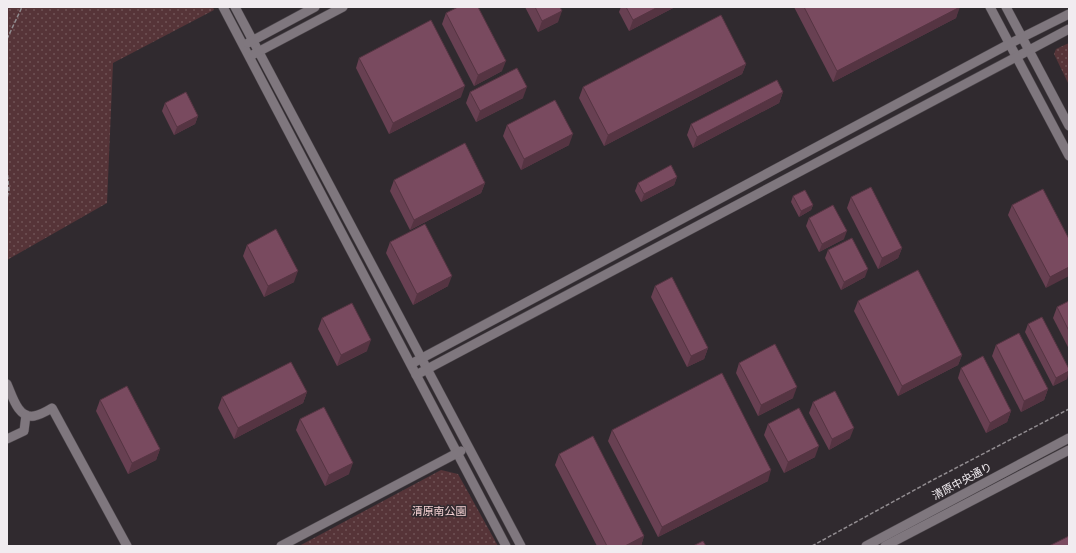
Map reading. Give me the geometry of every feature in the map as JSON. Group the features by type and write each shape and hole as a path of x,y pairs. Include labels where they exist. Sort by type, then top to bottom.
{"street":[{"path":"223,7 506,546"},
{"path":"235,7 426,370 521,546"},
{"path":"243,45 315,7"},
{"path":"249,56 343,7"},
{"path":"990,7 1069,156"},
{"path":"1006,7 1069,126"},
{"path":"411,364 1009,44 1069,14"},
{"path":"416,375 1069,29"},
{"path":"7,384 20,411 26,415 34,416 52,408 127,546"},
{"path":"7,438 24,431 26,415"},
{"name":"清原中央通り","path":"866,546 1069,438"},
{"path":"281,546 468,448"},
{"name":"清原中央通り","path":"885,546 1069,450"}],"path":[{"path":"7,39 22,7"},
{"path":"7,169 9,190 7,198"},
{"path":"812,546 931,481 1069,409"}],"green space":[{"path":"7,7 213,7 214,10 113,63 107,203 7,260"},
{"path":"1069,43 1069,85 1054,54 1056,49"},
{"name":"清原南公園","path":"441,470 458,474 498,546 299,546"}],"building":[{"path":"458,7 478,7 506,61 478,75 446,13"},
{"path":"535,7 560,7 562,11 542,21"},
{"path":"626,7 658,7 633,20"},
{"path":"804,7 960,7 837,71"},
{"path":"721,15 746,64 608,135 583,87"},
{"path":"431,20 465,86 393,123 359,58"},
{"path":"517,68 527,87 480,111 470,92"},
{"path":"777,80 783,92 697,137 691,124"},
{"path":"186,92 198,116 177,127 165,103"},
{"path":"555,100 573,134 524,159 507,125"},
{"path":"465,143 485,183 414,220 394,180"},
{"path":"671,165 677,177 644,194 638,183"},
{"path":"871,187 902,248 882,258 851,197"},
{"path":"1043,189 1069,239 1069,267 1050,277 1012,205"},
{"path":"805,190 813,205 801,211 793,196"},
{"path":"833,205 847,231 822,244 809,218"},
{"path":"425,224 452,276 417,294 390,242"},
{"path":"276,229 298,271 268,286 247,245"},
{"path":"852,238 868,269 844,282 828,250"},
{"path":"918,270 962,355 902,386 858,301"},
{"path":"672,277 708,348 691,356 655,286"},
{"path":"1069,301 1069,331 1057,307"},
{"path":"352,303 371,340 341,355 322,318"},
{"path":"1042,317 1069,369 1069,371 1056,378 1028,324"},
{"path":"1019,333 1048,389 1024,401 996,345"},
{"path":"775,344 797,387 761,405 739,363"},
{"path":"983,356 1011,411 990,423 961,368"},
{"path":"291,362 307,392 238,428 222,397"},
{"path":"722,373 771,470 662,527 612,430"},
{"path":"127,386 160,449 132,463 100,400"},
{"path":"835,391 854,428 832,439 813,402"},
{"path":"324,407 353,463 329,475 300,419"},
{"path":"799,408 819,446 788,462 768,424"},
{"path":"593,436 644,536 625,546 607,546 559,454"},
{"path":"1069,536 1069,546 1049,546"},
{"path":"703,541 706,546 693,546"}]}
